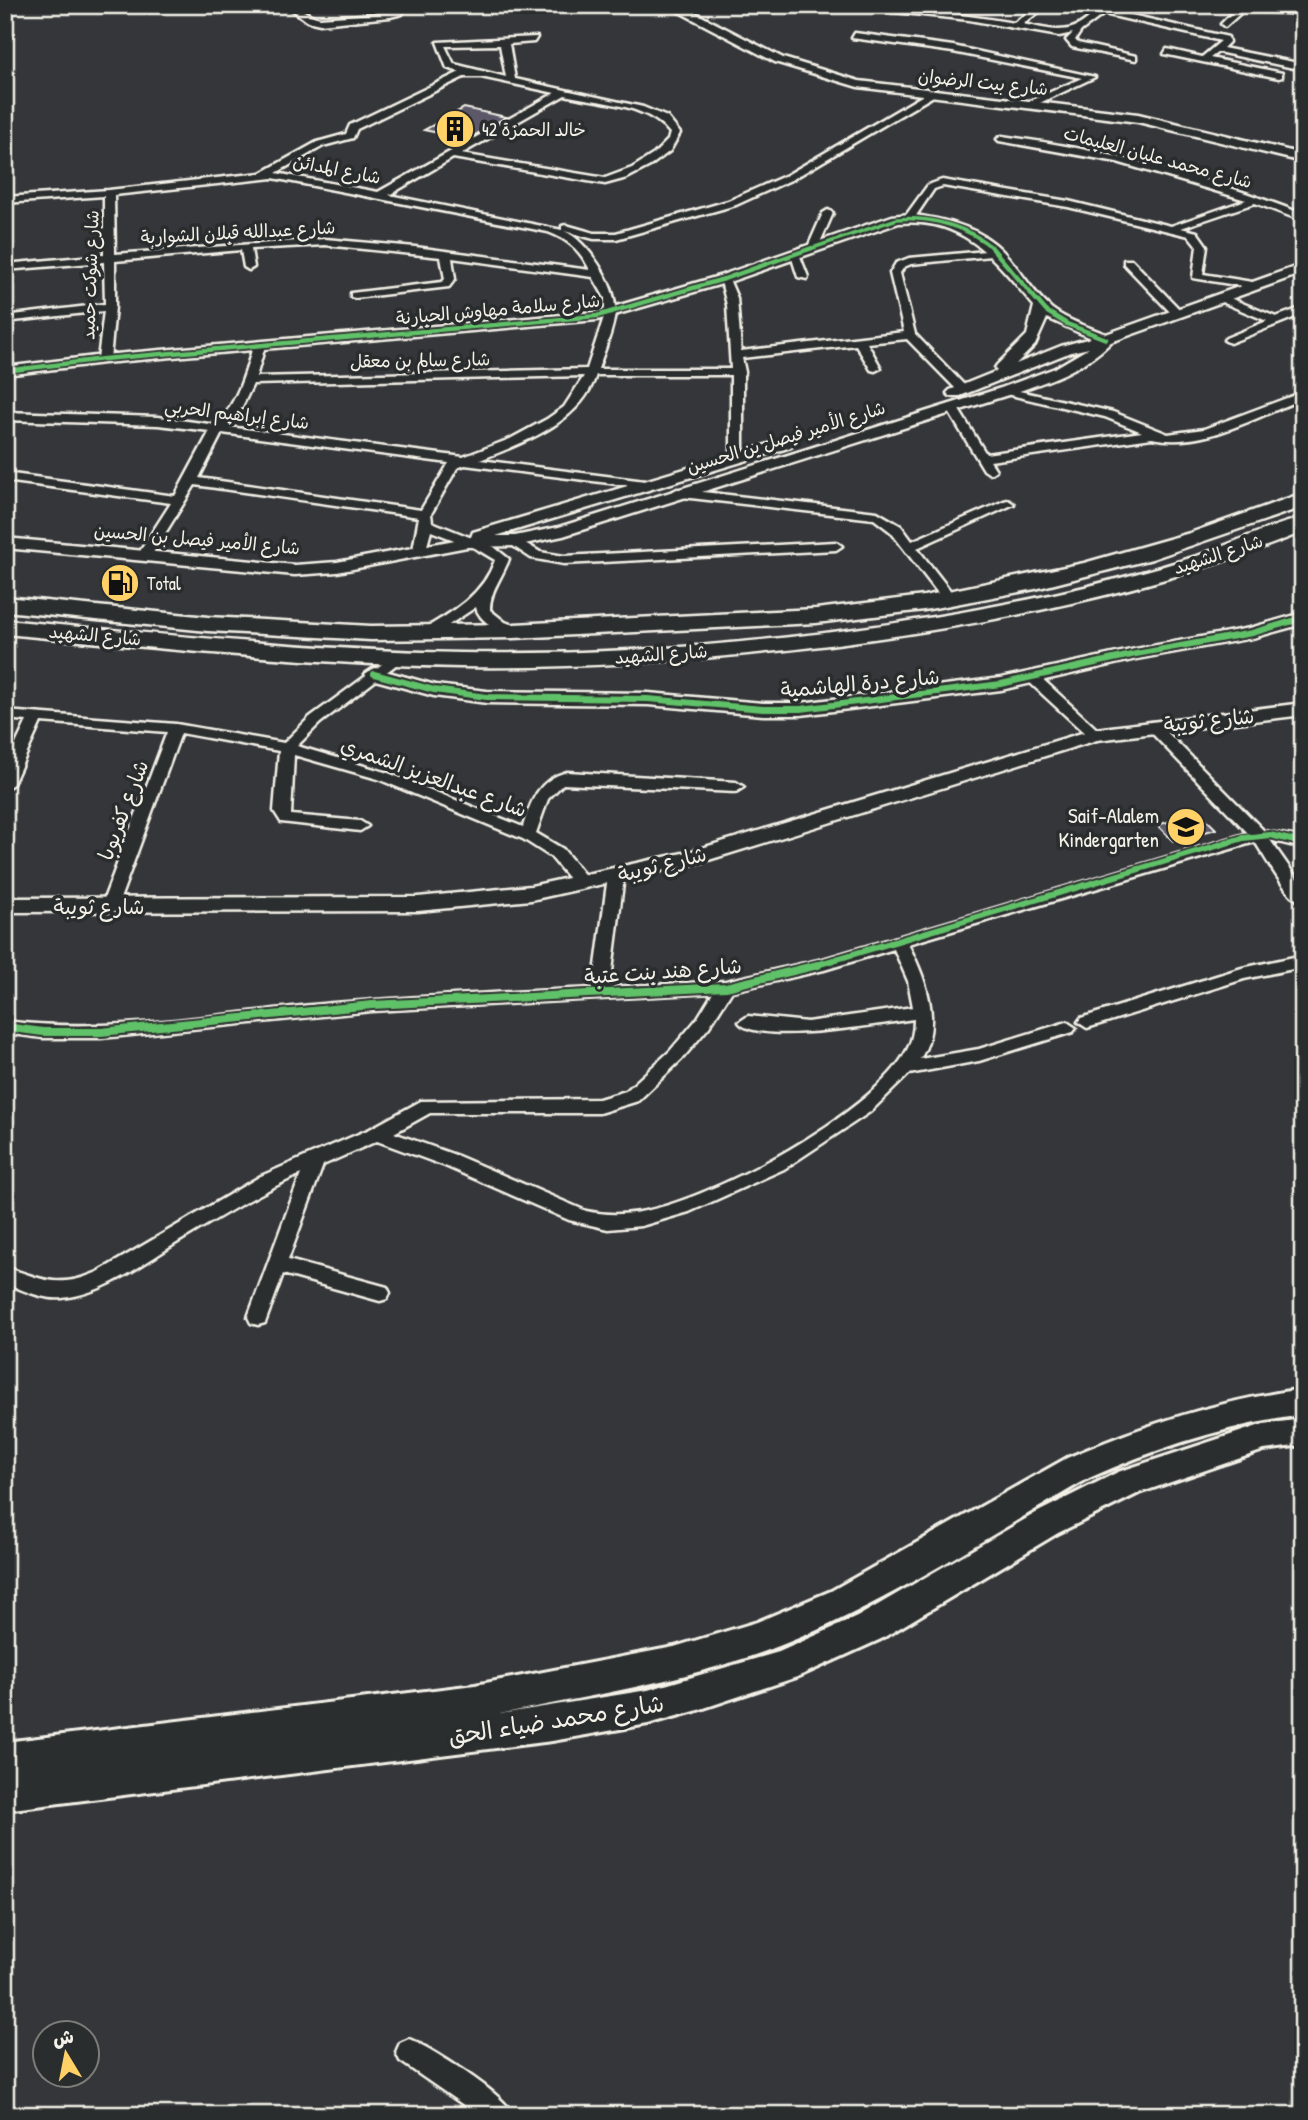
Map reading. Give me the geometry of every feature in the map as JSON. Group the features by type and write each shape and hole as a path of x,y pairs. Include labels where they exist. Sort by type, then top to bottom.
{"highway":[{"name":"شارع الشهيد","path":"5,604 272,629 427,633 817,615 866,611 949,598 1048,578 1170,545 1303,499"},
{"name":"شارع الشهيد","path":"5,627 396,658 526,660 654,655 794,643 1013,610 1146,576 1247,545 1303,524"}],"main road":[{"path":"1237,1412 1268,1396 1303,1388"},
{"name":"شارع محمد ضياء الحق","path":"5,1792 149,1758 631,1674 718,1651 761,1637 843,1602 1107,1454 1237,1412 1303,1402"},
{"name":"شارع محمد ضياء الحق","path":"5,1759 149,1758 552,1724 648,1707 785,1666 869,1628 1047,1523 1120,1486 1264,1437 1303,1432"},
{"path":"1264,1437 1303,1448"}],"street":[{"path":"290,5 310,19 320,21 390,15 400,11 404,5"},
{"name":"شارع بيت الرضوان","path":"671,5 755,49 800,68 866,85 930,95 1031,104 1138,118 1303,158"},
{"path":"833,5 968,18 1059,33 1077,30 1111,5"},
{"path":"1015,26 1044,5"},
{"path":"1227,5 1303,12"},
{"path":"1224,24 1242,8"},
{"path":"1102,11 1225,39 1204,59"},
{"path":"1077,30 1078,33 1070,40 1075,45 1133,58"},
{"path":"855,36 953,49 1091,77 1031,104"},
{"path":"452,155 605,181 622,177 666,150 674,140 675,132 671,126 653,114 450,66 440,44 534,39"},
{"path":"504,42 511,81"},
{"path":"1216,49 1303,67"},
{"path":"1167,52 1279,75"},
{"path":"265,175 320,144 349,136 353,127 452,77 474,73"},
{"path":"382,195 562,93"},
{"path":"551,229 568,228 594,236 616,236 726,205 790,177 930,95"},
{"name":"شارع محمد عليان العليمات","path":"1002,139 1095,154 1257,199 1303,218"},
{"name":"شارع المدائن","path":"5,200 109,193 265,175 382,195 551,229 566,235 584,249 607,290 610,314"},
{"path":"909,218 921,197 933,185 942,183 1068,204 1193,233 1202,246 1197,276 1254,285"},
{"name":"شارع شوكت حميد","path":"104,359 110,307 109,193"},
{"path":"1175,227 1257,199"},
{"path":"813,247 828,213"},
{"name":"شارع سلامة مهاوش الحبارنة","path":"5,371 104,359 610,314 724,279 879,223 909,218 963,230 981,239 997,253 1041,307 1059,320 1106,339"},
{"name":"شارع عبدالله قبلان الشواربة","path":"5,267 244,246 351,243 597,274"},
{"path":"244,246 249,267"},
{"path":"963,390 910,335 895,273 900,265 909,261 997,253"},
{"path":"355,295 445,285 450,279 446,254"},
{"path":"794,254 803,276"},
{"path":"1128,262 1177,313"},
{"name":"شارع الأمير فيصل بن الحسين","path":"467,542 496,528 854,425 963,390 1075,346 1106,339 1303,268"},
{"path":"724,279 733,297 739,372 737,457"},
{"path":"1221,298 1276,321"},
{"path":"5,319 110,307"},
{"path":"990,379 1025,348 1036,334 1041,321 1041,307"},
{"path":"1230,340 1303,310"},
{"path":"420,550 426,519 446,474 463,460 514,442 560,416 588,382 610,314"},
{"path":"737,355 910,335"},
{"name":"شارع الأمير فيصل بن الحسين","path":"5,543 305,569 337,567 467,542 515,541 578,527 677,493 1006,391 1060,371 1091,354 1106,339"},
{"path":"860,341 875,368"},
{"path":"144,556 191,481 219,428 232,415 249,381 259,346"},
{"name":"شارع سالم بن معقل","path":"249,381 591,372 739,372"},
{"path":"1006,391 1132,421 1149,429 1152,434"},
{"path":"984,457 1152,434 1171,438 1195,435 1303,395"},
{"path":"952,407 990,470"},
{"name":"شارع إبراهيم الحربي","path":"5,416 158,421 645,485"},
{"path":"5,477 178,500"},
{"path":"191,481 426,519 449,536 491,549 502,559 483,595 458,615 427,633"},
{"path":"677,493 871,514 890,523 911,546 949,598"},
{"path":"911,546 1008,504"},
{"path":"515,541 536,555 564,561 836,546"},
{"path":"483,595 483,611 500,625 513,630"},
{"name":"شارع درة الهاشمية","path":"374,674 434,690 487,697 648,699 776,709 932,695 1252,633 1303,618"},
{"path":"360,826 292,822 286,819 282,811 287,748 315,720 396,658"},
{"path":"1032,677 1095,735"},
{"name":"شارع ثويبة","path":"5,905 109,907 454,902 531,893 695,857 1095,735 1303,709"},
{"name":"شارع عبدالعزيز الشمري","path":"5,715 176,729 287,748 383,776 528,835 557,853 580,882"},
{"path":"5,784 36,717"},
{"path":"1153,726 1259,835 1303,898"},
{"name":"شارع كفريوبا","path":"109,907 176,729"},
{"path":"528,835 546,787 558,779 567,777 736,787"},
{"name":"شارع هند بنت عتبة","path":"5,1027 43,1032 102,1032 372,1004 726,986 763,980 899,942 1046,896 1259,835 1303,843"},
{"path":"601,994 617,876"},
{"path":"376,1134 438,1154 569,1213 606,1222 626,1223 692,1206 763,1172 826,1134 881,1093 906,1068 916,1051 922,1012 917,981 899,942"},
{"path":"1087,1022 1242,974 1303,961"},
{"path":"5,1275 42,1289 59,1291 79,1288 105,1277 238,1198 316,1159 376,1134 418,1110 438,1104 598,1106 625,1100 676,1055 704,1023 726,986"},
{"path":"748,1022 807,1028 922,1012"},
{"path":"906,1068 979,1055 1067,1028"},
{"path":"258,1317 316,1159"},
{"path":"278,1265 380,1293"},
{"path":"409,2052 500,2115"}],"building":[{"path":"464,108 506,117 468,139 424,130"},
{"name":"Saif-Alalem Kindergarten","path":"1200,813 1216,829 1173,841 1157,825"}],"cycle path":[{"path":"5,371 104,359 597,316 724,279 897,219 909,218 943,224 971,234 991,247 1046,311 1067,324 1106,339"},
{"path":"374,674 434,690 487,697 648,699 763,709 801,709 1001,684 1136,654 1252,633 1303,618"},
{"path":"5,1027 43,1032 101,1032 372,1005 726,987 824,964 1243,838 1270,835 1303,843"}],"place":[{"name":"خالد الحمزة 42","path":"455,129"},
{"name":"Total","path":"120,583"},
{"name":"Saif-Alalem Kindergarten","path":"1186,827"}]}
